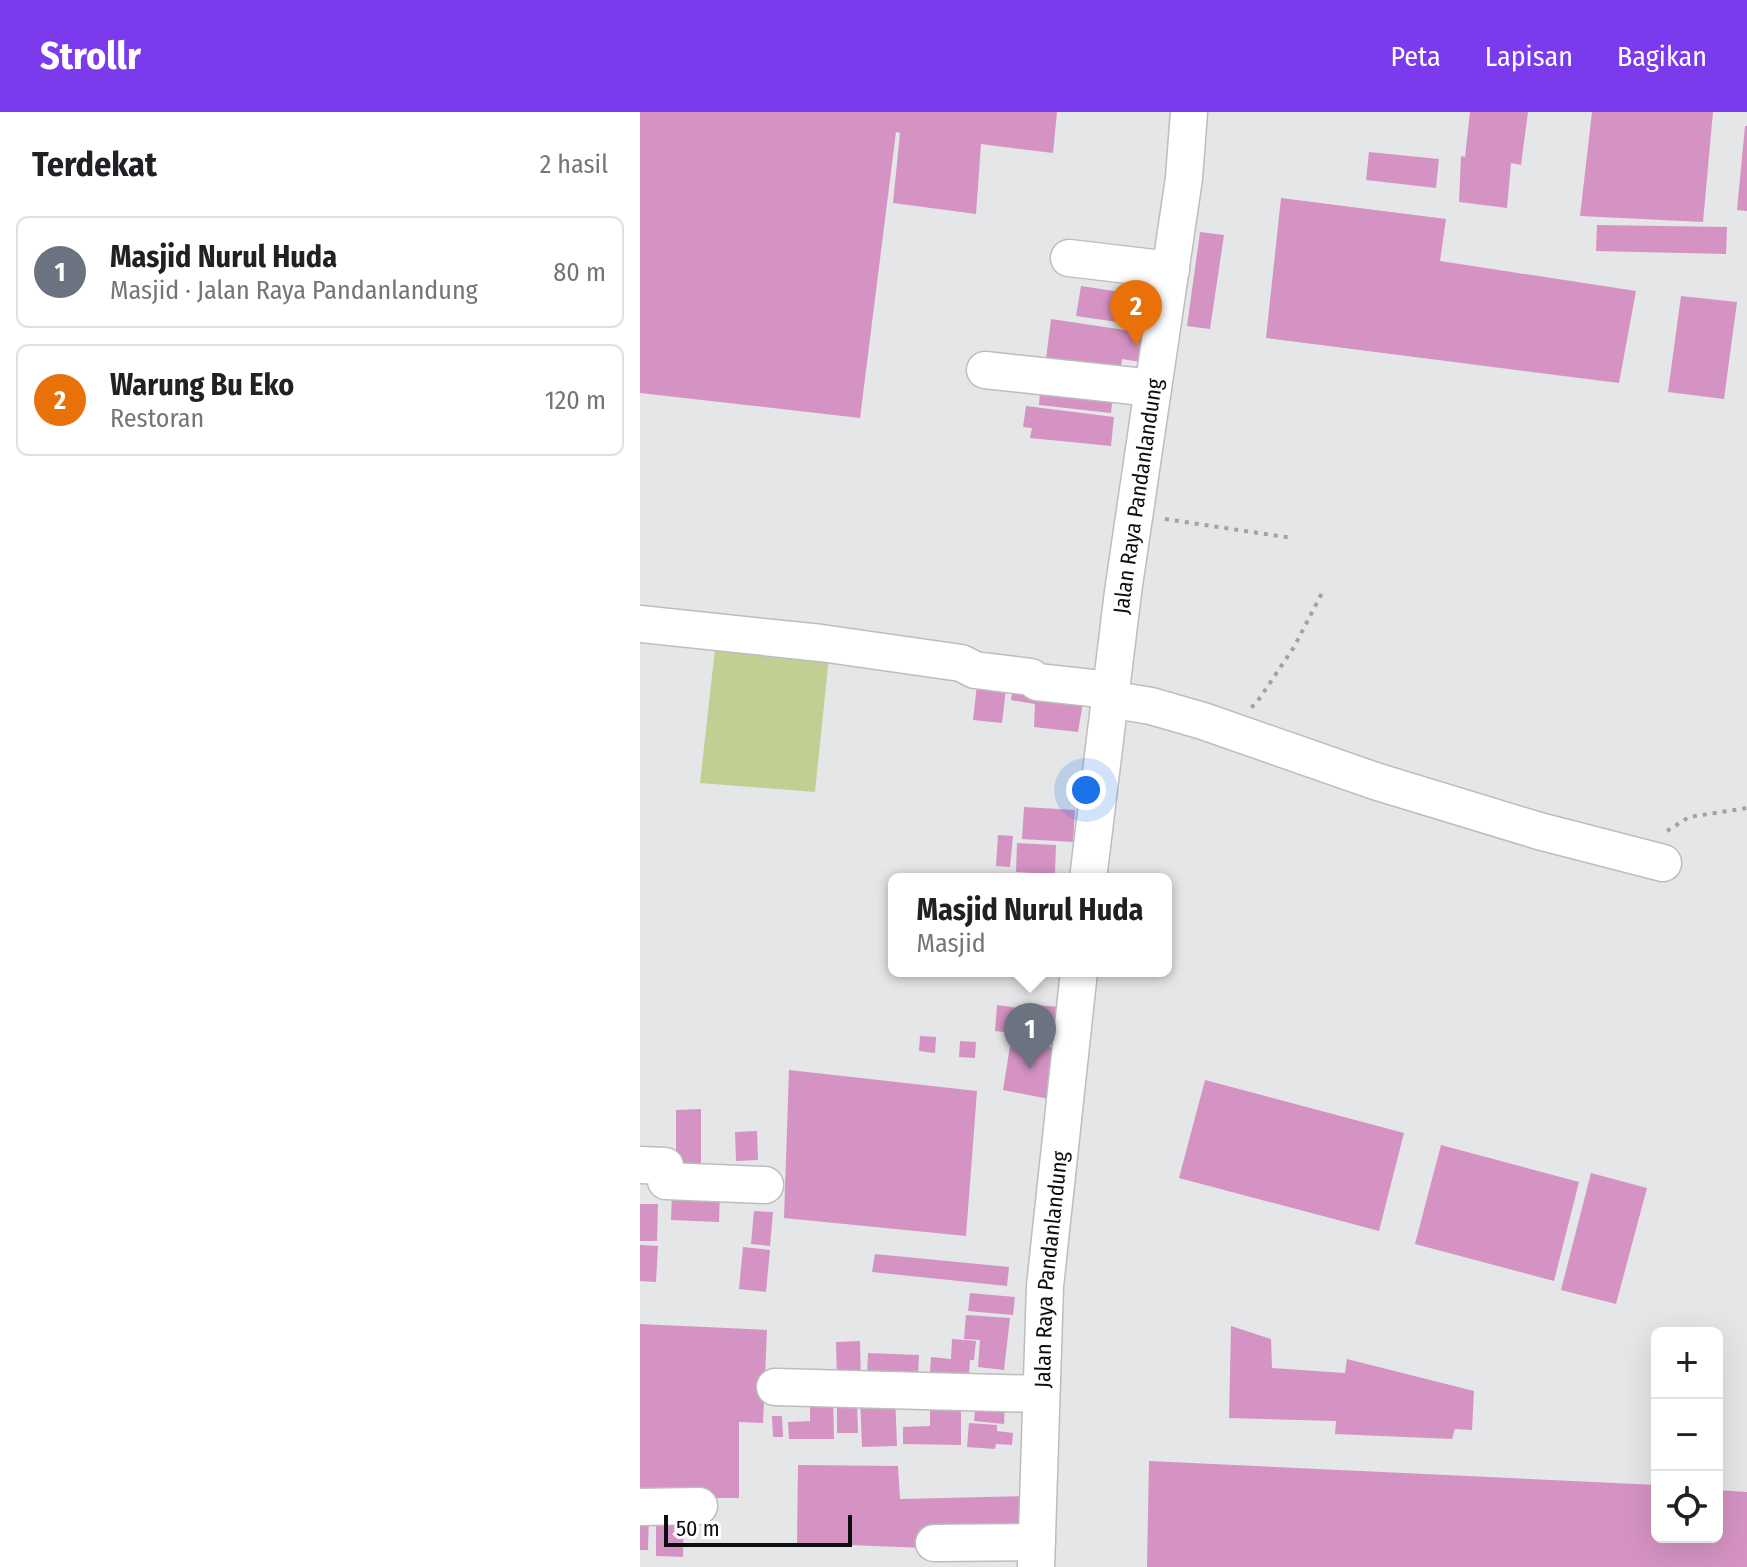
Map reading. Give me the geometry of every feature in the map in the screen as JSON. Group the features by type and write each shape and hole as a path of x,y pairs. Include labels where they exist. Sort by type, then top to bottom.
{"street":[{"name":"Jalan Raya Pandanlandung","path":"1089,873 1109,695 1184,178 1189,112"},
{"path":"1069,258 1171,270"},
{"path":"985,370 1153,388"},
{"path":"640,624 821,643 961,663 975,670 1031,677 1037,682 1109,695 1203,721 1375,781 1539,831 1656,861"},
{"name":"Jalan Raya Pandanlandung","path":"1037,1555 1040,1394 1052,1211 1078,977"},
{"path":"640,1165 665,1166 666,1181 765,1185"},
{"path":"775,1387 1040,1394"},
{"path":"640,1507 699,1506"},
{"path":"934,1543 1037,1555"}],"path":[{"path":"1135,514 1292,538"},
{"path":"1203,721 1228,718 1255,705 1294,647 1323,591"},
{"path":"1656,861 1661,836 1689,817 1747,808"}],"green space":[{"path":"716,640 830,647 815,792 700,783"}],"building":[{"path":"640,112 1057,112 1053,153 981,144 976,214 893,203 900,133 896,132 860,418 640,393"},
{"path":"1470,112 1528,112 1521,165 1511,163 1507,208 1459,202 1461,156 1465,157"},
{"path":"1592,112 1713,112 1703,222 1580,216"},
{"path":"1747,126 1747,211 1737,210"},
{"path":"1369,152 1439,159 1436,188 1366,180"},
{"path":"1281,198 1446,219 1440,261 1636,291 1619,383 1266,338"},
{"path":"1597,225 1727,227 1726,254 1596,251"},
{"path":"1200,232 1224,235 1210,329 1187,326"},
{"path":"1137,285 1154,287 1150,308 1133,306"},
{"path":"1081,286 1127,293 1124,323 1076,316"},
{"path":"1681,296 1737,302 1724,399 1668,392"},
{"path":"1051,319 1145,333 1141,362 1122,359 1119,383 1044,375"},
{"path":"1041,380 1114,387 1111,413 1039,405"},
{"path":"1026,406 1114,417 1111,446 1030,438 1032,428 1023,427"},
{"path":"978,676 1007,680 1002,723 973,720"},
{"path":"1014,680 1085,690 1078,732 1034,727 1035,704 1011,700"},
{"path":"1024,807 1075,810 1073,842 1022,839"},
{"path":"998,835 1013,836 1010,867 996,866"},
{"path":"1017,843 1056,845 1055,873 1016,872"},
{"path":"997,1005 1033,1010 1034,1005 1060,1007 1057,1038 995,1031"},
{"path":"920,1036 936,1037 935,1053 919,1051"},
{"path":"1011,1040 1057,1048 1049,1099 1003,1090"},
{"path":"960,1041 976,1042 975,1058 959,1057"},
{"path":"789,1070 977,1091 966,1236 784,1218"},
{"path":"1205,1080 1404,1133 1379,1231 1179,1178"},
{"path":"701,1109 701,1163 676,1163 676,1110"},
{"path":"757,1131 758,1160 736,1161 735,1132"},
{"path":"1441,1145 1579,1182 1554,1281 1415,1244"},
{"path":"1591,1173 1647,1188 1616,1304 1561,1290"},
{"path":"672,1191 720,1194 719,1222 671,1220"},
{"path":"640,1204 658,1204 657,1241 640,1241"},
{"path":"754,1211 773,1212 770,1246 751,1244"},
{"path":"640,1245 658,1246 656,1282 640,1281"},
{"path":"743,1247 770,1250 766,1292 739,1289"},
{"path":"875,1254 1009,1267 1007,1286 872,1272"},
{"path":"970,1293 1015,1297 1013,1315 968,1311"},
{"path":"966,1315 1010,1318 1004,1370 978,1367 980,1340 964,1339"},
{"path":"640,1324 767,1330 763,1423 739,1422 739,1498 640,1498"},
{"path":"1231,1326 1271,1339 1272,1368 1345,1373 1347,1359 1474,1391 1472,1430 1455,1429 1452,1439 1335,1434 1336,1421 1229,1418"},
{"path":"952,1339 976,1341 974,1360 970,1360 968,1389 929,1386 931,1357 951,1359"},
{"path":"860,1341 861,1381 837,1381 836,1342"},
{"path":"868,1353 919,1355 918,1378 867,1376"},
{"path":"810,1394 833,1394 834,1439 789,1439 788,1422 810,1421"},
{"path":"895,1394 897,1446 862,1447 860,1396"},
{"path":"837,1400 857,1400 858,1433 837,1433"},
{"path":"976,1400 1005,1403 1004,1424 974,1421"},
{"path":"930,1402 961,1402 961,1445 903,1444 903,1427 930,1426"},
{"path":"772,1416 782,1416 783,1437 773,1437"},
{"path":"969,1423 997,1425 997,1431 1013,1433 1012,1445 996,1444 995,1449 967,1447"},
{"path":"1149,1461 1651,1485 1651,1543 1723,1543 1723,1490 1747,1492 1747,1567 1147,1567"},
{"path":"798,1465 898,1466 900,1499 1024,1496 1023,1526 925,1548 797,1543"},
{"path":"656,1511 684,1512 683,1557 656,1556"},
{"path":"640,1518 649,1519 648,1550 640,1550"}],"place":[{"name":"Warung Bu Eko","path":"1136,346"},
{"name":"Masjid Nurul Huda","path":"1030,1069"}]}
